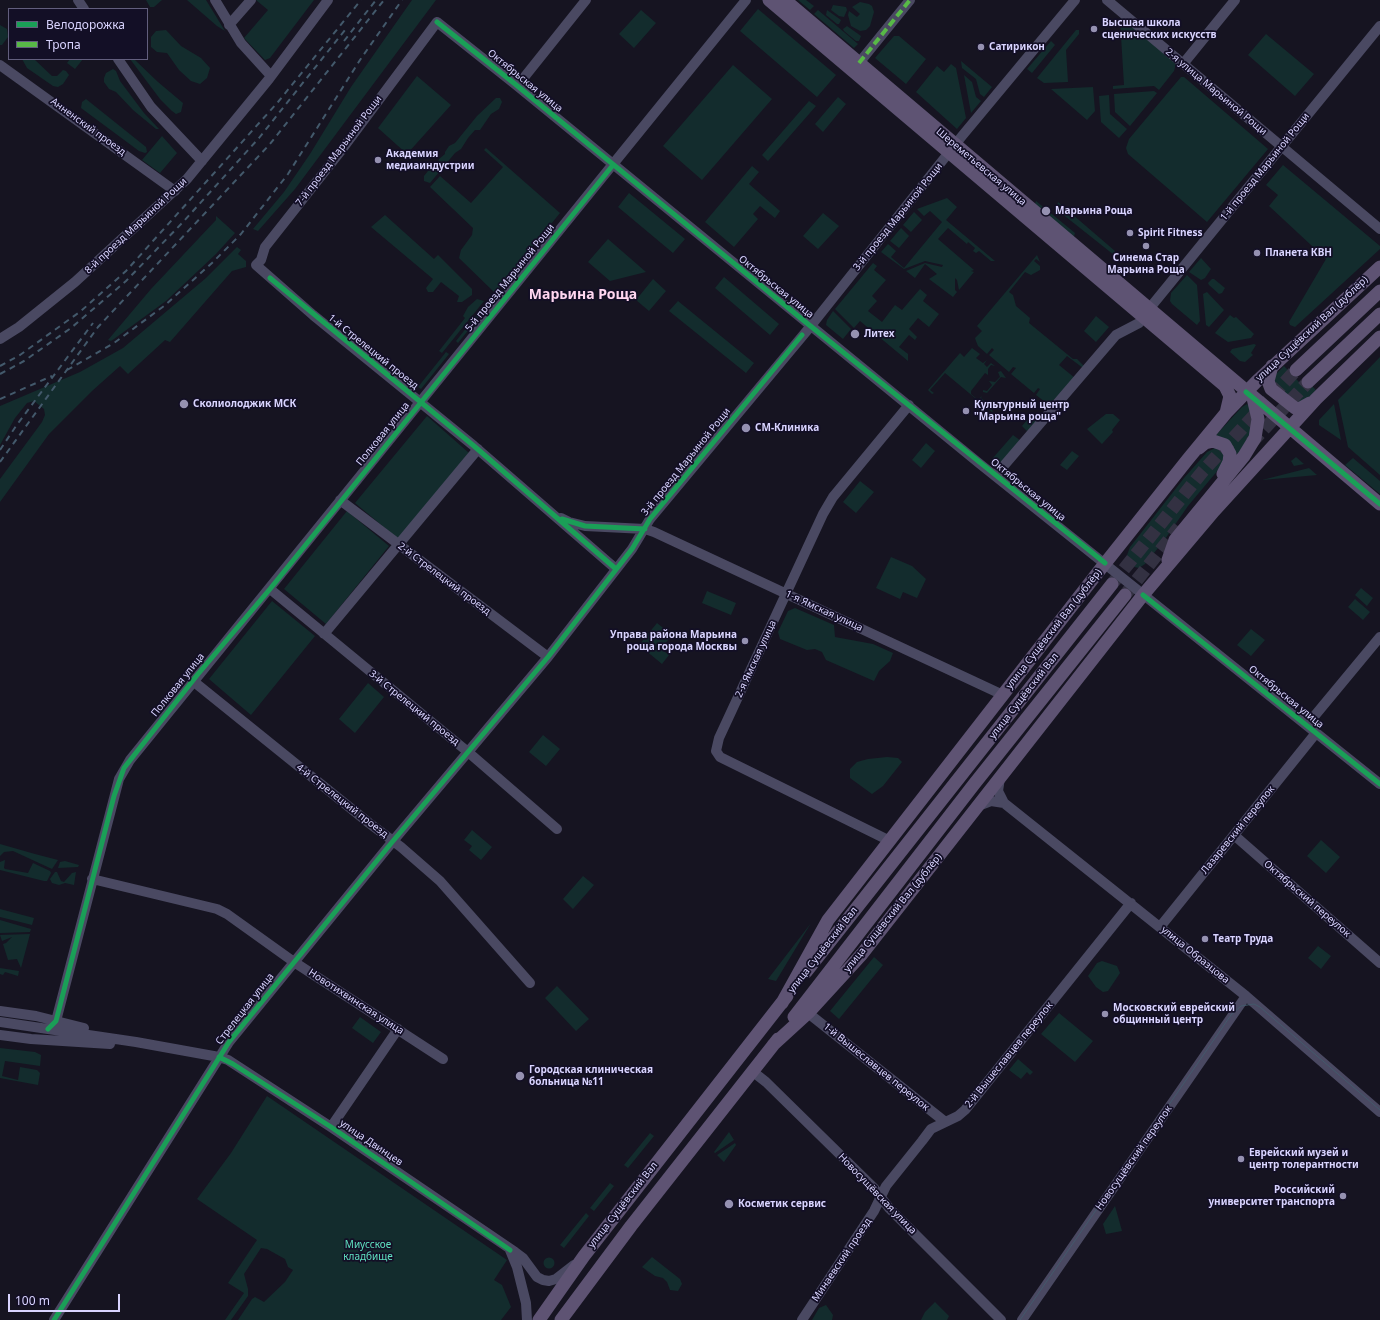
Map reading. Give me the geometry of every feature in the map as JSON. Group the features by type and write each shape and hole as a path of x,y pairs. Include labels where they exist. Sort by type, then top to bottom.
{"main road":[{"name":"Шереметьевская улица","path":"769,0 952,149 1147,313 1250,395 1380,504"},
{"name":"Шереметьевская улица","path":"785,0 859,63 952,149"},
{"name":"улица Сущёвский Вал (дублёр)","path":"782,1003 828,920 1105,563 1188,459 1226,413 1250,395 1272,366 1380,267"},
{"path":"1296,370 1380,291"},
{"name":"Шереметьевская улица","path":"1147,313 1226,386 1230,396 1226,413"},
{"path":"1308,382 1380,314"},
{"name":"улица Сущёвский Вал (дублёр)","path":"773,1045 808,1013 862,954 1143,595 1214,511 1316,399 1380,337"},
{"path":"1272,366 1268,381 1269,386 1291,406 1299,409 1316,399"},
{"path":"1163,571 1175,540 1244,456 1255,438 1258,420 1250,395"},
{"path":"1188,459 1205,443 1213,441 1225,445 1230,454 1229,462 1215,491"},
{"name":"улица Сущёвский Вал","path":"539,1320 584,1256 1112,584"},
{"name":"улица Сущёвский Вал","path":"561,1320 628,1230 975,783 1125,595"}],"street":[{"path":"215,0 241,43 271,76"},
{"path":"229,25 251,0"},
{"name":"8-й проезд Марьиной Рощи","path":"0,339 19,327 75,282 176,190 202,161 271,76 328,0"},
{"path":"515,84 522,80 586,0"},
{"name":"5-й проезд Марьиной Рощи","path":"420,402 746,0"},
{"path":"859,63 910,0"},
{"name":"3-й проезд Марьиной Рощи","path":"468,752 548,657 632,549 650,519 810,326 952,149 1075,0"},
{"name":"2-я улица Марьиной Рощи","path":"1107,0 1380,229"},
{"path":"1183,64 1235,0"},
{"name":"Октябрьская улица","path":"437,22 995,476 1380,784"},
{"name":"7-й проезд Марьиной Рощи","path":"270,278 256,265 261,260 265,247 340,152 437,22"},
{"name":"1-й проезд Марьиной Рощи","path":"995,476 1116,335 1133,326 1147,313 1380,26"},
{"path":"119,60 151,107 202,161"},
{"name":"Анненский проезд","path":"0,65 176,190"},
{"name":"1-й Стрелецкий проезд","path":"270,278 478,449 616,569"},
{"name":"Полковая улица","path":"56,1021 92,879 119,779 124,768 420,402"},
{"name":"2-я Ямская улица","path":"890,841 717,754 717,744 825,510 908,405"},
{"path":"324,634 478,449"},
{"name":"2-й Стрелецкий проезд","path":"340,500 548,657"},
{"name":"1-й Стрелецкий проезд","path":"556,516 569,522 585,526 645,529"},
{"name":"1-я Ямская улица","path":"645,529 698,552 1003,695"},
{"name":"3-й Стрелецкий проезд","path":"270,589 468,752 557,829"},
{"path":"1307,725 1380,637"},
{"name":"4-й Стрелецкий проезд","path":"193,681 393,841 440,881 530,983"},
{"name":"Лазаревский переулок","path":"1160,927 1316,733"},
{"name":"Стрелецкая улица","path":"54,1320 219,1057 294,962 468,752"},
{"path":"1000,778 998,791 1004,803"},
{"path":"978,806 991,800 1004,803"},
{"name":"улица Образцова","path":"1004,803 1246,996 1380,1112"},
{"name":"Октябрьский переулок","path":"1234,835 1380,963"},
{"name":"Новотихвинская улица","path":"92,879 217,909 238,921 294,962 443,1059"},
{"name":"2-й Вышеславцев переулок","path":"881,1198 886,1186 931,1129 958,1116 965,1110 1131,903"},
{"name":"Новосущёвский переулок","path":"1022,1320 1246,996"},
{"path":"0,1010 121,1036 136,1042"},
{"name":"1-й Вышеславцев переулок","path":"808,1013 944,1122"},
{"path":"48,1029 56,1021"},
{"name":"улица Двинцев","path":"0,1022 136,1042 219,1057 233,1064 331,1127 510,1250 528,1263 537,1277 549,1281 563,1274 584,1256"},
{"path":"331,1127 398,1029"},
{"path":"0,1035 31,1040 114,1044 136,1042"},
{"name":"Новосущёвская улица","path":"752,1071 766,1082 874,1188 881,1198 1001,1320"},
{"name":"Минаевский проезд","path":"802,1320 881,1198"},
{"path":"510,1250 517,1267 526,1303 527,1320"}],"green space":[{"path":"146,0 162,0 154,7 150,7"},
{"path":"187,0 206,0 225,31 217,26"},
{"path":"256,0 314,0 270,58 265,60 244,38 268,10"},
{"path":"412,0 436,0 295,189 258,231 253,229 284,192 310,154 351,87"},
{"path":"798,0 806,0 814,6 810,10"},
{"path":"860,2 872,6 874,12 870,26 866,30 860,31 851,26 848,15 849,11 857,17 860,14 852,7"},
{"path":"833,5 846,7 847,10 844,17 839,16 831,10"},
{"path":"758,9 836,75 817,97 740,31"},
{"path":"641,10 656,23 634,48 619,34"},
{"path":"818,10 858,44 854,48 814,14"},
{"path":"827,10 841,20 839,24 826,15"},
{"path":"1122,16 1176,64 1174,71 1159,90 1154,86 1113,89 1113,86 1124,85 1120,20"},
{"path":"0,25 7,29 8,37 2,45 0,45"},
{"path":"847,26 861,36 859,41 856,41 844,31 843,29"},
{"path":"166,30 181,46 201,58 210,68 207,78 200,84 191,81 179,70 167,53 157,52 151,47 151,37 156,31"},
{"path":"1076,30 1079,30 1079,34 1066,50 1068,82 1044,83 1037,78"},
{"path":"1266,34 1314,74 1295,96 1248,55"},
{"path":"894,36 899,36 926,59 906,84 875,58"},
{"path":"1051,41 1055,45 1032,73 1027,69"},
{"path":"23,60 35,60 52,76 57,76 63,70 69,75 63,84 58,87 53,86 27,68"},
{"path":"69,60 82,60 75,69 67,63"},
{"path":"131,60 135,60 183,103 181,112 176,114 160,99"},
{"path":"961,61 992,87 984,97 980,94 976,79 962,68"},
{"path":"951,64 956,68 966,118 957,129 916,92 937,66 944,72"},
{"path":"733,65 772,99 702,180 663,146"},
{"path":"113,69 116,71 120,81 144,113 159,129 156,129 133,110 116,92 109,89 104,82 104,78 106,73"},
{"path":"964,75 972,82 976,97 981,101 971,113"},
{"path":"417,76 451,105 407,154 378,128"},
{"path":"1181,77 1184,77 1268,149 1207,222 1128,154 1126,148 1129,139"},
{"path":"1093,87 1095,111 1087,120 1051,89"},
{"path":"1154,91 1157,93 1130,126 1115,112 1114,94"},
{"path":"1109,95 1110,114 1127,129 1119,138 1101,122 1099,96"},
{"path":"838,97 846,104 823,132 815,124"},
{"path":"496,98 500,98 502,102 499,109 491,114 480,130 475,130 461,149 455,153 430,183 424,181 424,176 428,171 437,166 439,159 445,154 449,146 455,143 477,116"},
{"path":"86,99 146,147 147,152 145,153 139,151 81,108 82,102"},
{"path":"809,101 816,106 768,161 762,155"},
{"path":"162,136 177,153 160,173 142,160"},
{"path":"486,148 560,213 495,293 459,258 461,250 472,235 473,228 430,187 440,176 471,203 503,167 484,150"},
{"path":"1283,165 1380,246 1380,249 1295,327 1290,325 1289,322 1326,259 1269,206 1278,195 1266,185"},
{"path":"752,166 759,172 749,184 780,211 775,218 760,206 753,214 758,219 734,247 705,222"},
{"path":"629,193 685,239 673,253 618,207"},
{"path":"947,198 957,207 946,220 995,261 991,261 979,251 976,253 973,251 975,248 968,242 967,244 948,228 938,239 974,270 971,271 974,272 959,290 957,280 955,278 955,290 957,292 953,297 929,279 937,274 925,264 915,278 906,271 925,263 942,267 943,265 925,261 904,269 881,252 888,244 896,251 891,257 904,268 942,222 930,211 924,216 917,209"},
{"path":"1036,201 1075,233 1073,240 1034,207"},
{"path":"1058,202 1115,251 1114,255 1056,209"},
{"path":"914,212 922,220 911,232 903,225"},
{"path":"823,213 839,226 818,249 803,236"},
{"path":"385,215 434,259 438,255 472,289 472,295 462,302 457,302 459,296 441,282 433,292 428,292 426,288 433,279 371,227"},
{"path":"216,216 235,233 216,254 166,301 114,339 111,341 108,340 151,289 216,220"},
{"path":"901,228 909,236 899,248 890,241"},
{"path":"608,239 646,272 610,281 588,262"},
{"path":"237,247 241,250 238,254 246,261 246,267 232,271 170,342 165,340 128,374 120,366 92,391 49,434 0,502 0,479 42,422 45,415 44,409 34,401 27,403 15,418 0,445 0,406 80,372 123,348 206,278"},
{"path":"1037,255 1040,262 1036,259 1034,261 1040,266 1040,270 1031,275 1025,272 1009,292 1013,295 1016,306 1030,318 1029,323 1073,359 1077,359 1084,366 1083,368 1067,356 1059,365 1075,378 1049,405 1036,395 1040,389 1038,388 1034,393 1011,374 1016,368 1013,367 1009,372 989,355 994,350 992,348 987,354 978,346 975,338 982,331 977,326"},
{"path":"1201,258 1211,269 1205,278 1201,280 1189,272"},
{"path":"873,263 877,266 874,270 886,280 872,296 877,301 868,311 882,322 895,305 902,310 920,289 927,295 923,301 939,314 929,327 918,318 909,329 917,337 915,340 909,335 899,347 908,354 908,361 860,321 854,328 835,309"},
{"path":"1187,275 1197,285 1200,321 1197,325 1170,301 1171,293"},
{"path":"724,277 779,324 770,335 715,288"},
{"path":"653,279 666,291 649,311 636,300"},
{"path":"1212,279 1225,288 1222,293 1219,294 1209,285 1208,283"},
{"path":"1207,292 1224,310 1209,327 1206,325 1203,294"},
{"path":"477,299 484,301 442,353 439,351 465,318 463,316 468,307"},
{"path":"678,301 754,363 746,373 669,311"},
{"path":"486,303 486,308 458,343 456,341"},
{"path":"833,311 851,329 843,339 826,325 827,320"},
{"path":"1230,315 1234,318 1236,317 1254,334 1251,338 1228,342 1215,333"},
{"path":"1096,316 1109,327 1096,342 1084,331"},
{"path":"1254,344 1256,345 1251,353 1253,355 1245,362 1240,361 1230,352 1232,349"},
{"path":"972,348 980,354 976,358 983,363 987,360 984,364 987,367 991,363 995,366 991,365 988,369 988,375 985,373 971,391 971,394 978,400 982,396 981,398 991,406 993,413 945,373 930,390 934,393 932,394 928,390 960,353 964,357"},
{"path":"446,352 449,354 421,389 418,387"},
{"path":"1380,357 1380,475 1348,447 1338,400"},
{"path":"1284,366 1299,382 1304,378 1316,390 1306,400 1299,403 1293,400 1276,384 1274,378"},
{"path":"1001,371 1006,378 1001,377 987,393 983,392 983,390 987,391 992,385 989,381 995,382 1000,377 998,372"},
{"path":"1247,404 1252,409 1251,433 1239,453 1236,454 1215,436 1242,407"},
{"path":"1334,404 1341,440 1319,425 1319,420"},
{"path":"1033,413 1040,419 1027,431 1022,426"},
{"path":"1106,414 1113,414 1120,420 1112,430 1113,432 1102,444 1087,429"},
{"path":"427,416 469,453 398,539 355,503"},
{"path":"1013,435 1021,441 1000,465 992,459"},
{"path":"926,443 935,451 921,468 912,460"},
{"path":"1215,448 1219,448 1225,454 1224,463 1188,506 1163,542 1145,564 1139,568 1130,566 1126,558 1130,547 1184,478 1207,452"},
{"path":"1072,451 1079,456 1067,470 1060,465"},
{"path":"1296,457 1304,464 1294,466 1291,461"},
{"path":"1353,458 1380,481 1380,494 1345,465"},
{"path":"1309,468 1317,475 1262,480"},
{"path":"860,481 874,492 856,513 843,502"},
{"path":"347,511 389,546 326,624 284,589"},
{"path":"891,557 912,566 926,579 917,598 903,592 900,599 876,588"},
{"path":"1361,588 1373,598 1367,606 1355,595"},
{"path":"707,591 736,603 731,615 702,603"},
{"path":"1355,599 1370,612 1363,620 1348,607"},
{"path":"272,601 315,636 251,715 209,679"},
{"path":"795,608 834,625 835,637 873,644 893,653 890,661 879,671 874,681 826,660 822,652 815,649 807,650 780,639 778,632 788,611"},
{"path":"657,623 672,635 661,649 669,655 662,664 639,645"},
{"path":"1251,629 1265,640 1251,656 1237,645"},
{"path":"368,683 384,697 355,733 339,719"},
{"path":"543,735 560,749 546,766 529,752"},
{"path":"887,757 898,758 902,762 883,786 872,794 850,778 850,769 857,762"},
{"path":"472,830 492,847 481,860 469,850 472,846 464,840"},
{"path":"1321,840 1340,857 1326,873 1307,856"},
{"path":"0,844 58,860 52,869 13,851 4,852 0,856"},
{"path":"5,860 5,869 28,873 33,863 50,871 51,873 47,881 44,881 0,870 0,862"},
{"path":"65,861 79,865 78,867 58,868 60,862"},
{"path":"55,872 57,872 61,881 64,882 72,873 76,872 74,885 65,883 59,885 52,883 50,879"},
{"path":"583,876 594,885 573,909 563,899"},
{"path":"0,909 34,918 32,925 0,917"},
{"path":"0,920 31,929 30,932 0,933"},
{"path":"811,923 776,981 768,979"},
{"path":"30,934 21,968 17,959 8,960 3,944 12,937 2,941 0,935"},
{"path":"1318,946 1331,956 1321,969 1308,958"},
{"path":"874,957 883,965 839,1019 830,1011"},
{"path":"1102,961 1117,966 1120,973 1108,991 1103,992 1096,987 1088,976 1097,963"},
{"path":"0,968 19,971 18,976 5,972 3,975 0,974"},
{"path":"557,986 589,1019 576,1031 545,998"},
{"path":"1059,1013 1093,1041 1075,1062 1041,1034"},
{"path":"360,1017 381,1032 373,1043 352,1028"},
{"path":"0,1048 35,1052 41,1055 40,1066 5,1061 2,1076 18,1080 20,1067 37,1070 40,1073 38,1085 0,1078"},
{"path":"1018,1059 1033,1072 1030,1075 1027,1072 1021,1079 1009,1070"},
{"name":"Миусское кладбище","path":"267,1096 507,1260 494,1280 502,1285 511,1307 501,1320 238,1320 252,1299 255,1297 264,1302 285,1282 293,1270 288,1267 285,1259 267,1249 261,1248 244,1274 248,1289 248,1296 231,1320 225,1320 244,1293 228,1283 257,1240 197,1199 231,1153"},
{"path":"729,1132 734,1140 715,1153 714,1152"},
{"path":"650,1133 654,1136 628,1168 624,1165"},
{"path":"735,1143 736,1145 724,1162 717,1155"},
{"path":"610,1183 614,1186 594,1211 590,1208"},
{"path":"1115,1206 1122,1231 1106,1234 1103,1224"},
{"path":"586,1213 589,1216 564,1248 560,1245"},
{"path":"652,1257 680,1279 682,1284 678,1291 670,1290 667,1282 663,1278 655,1276 642,1267"},
{"path":"547,1258 551,1258 553,1259 553,1267 547,1268 544,1265 544,1261"},
{"path":"935,1302 949,1316 947,1320 921,1320 925,1312"},
{"path":"826,1305 833,1315 832,1320 812,1320 819,1308"}],"tunnel":[{"path":"1112,584 1203,471 1296,370"},
{"path":"1251,443 1308,382"},
{"path":"1125,595 1179,527"}],"tram line":[{"path":"1020,1320 1231,1015 1241,1006 1254,1004 1260,1007 1380,1110"}],"railway":[{"path":"0,366 20,355 81,311 126,271 278,102 361,0"},
{"path":"344,41 376,0"},
{"path":"0,462 98,327 270,144 384,0"},
{"path":"67,370 114,343 164,306 212,263 241,234 288,174 360,60 402,0"},
{"path":"0,374 24,361 71,328 126,281 184,221 259,138 345,30"},
{"path":"0,450 16,426 93,323"},
{"path":"0,399 52,376"}],"marked path":[{"path":"859,63 910,0"}],"cycle path":[{"path":"437,22 803,320 1105,563"},
{"path":"48,1029 56,1021 114,796 124,768 198,674 270,589 613,165"},
{"path":"270,278 474,446 616,569"},
{"path":"54,1320 229,1042 393,841 548,657 632,549 650,519 802,335"},
{"path":"1246,392 1380,504"},
{"path":"562,519 585,526 645,529"},
{"path":"1143,595 1380,784"},
{"path":"219,1057 233,1064 331,1127 510,1250"}],"place":[{"name":"Высшая школа сценических искусств","path":"1094,29"},
{"name":"Сатирикон","path":"981,47"},
{"name":"Академия медиаиндустрии","path":"378,160"},
{"name":"Марьина Роща","path":"1046,211"},
{"name":"Spirit Fitness","path":"1130,233"},
{"name":"Синема Стар Марьина Роща","path":"1146,246"},
{"name":"Планета КВН","path":"1257,253"},
{"name":"Литех","path":"855,334"},
{"name":"Сколиолоджик МСК","path":"184,404"},
{"name":"Культурный центр \"Марьина роща\"","path":"966,411"},
{"name":"СМ-Клиника","path":"746,428"},
{"name":"Управа района Марьина роща города Москвы","path":"745,641"},
{"name":"Театр Труда","path":"1205,939"},
{"name":"Московский еврейский общинный центр","path":"1105,1014"},
{"name":"Городская клиническая больница №11","path":"520,1076"},
{"name":"Еврейский музей и центр толерантности","path":"1241,1159"},
{"name":"Российский университет транспорта","path":"1343,1196"},
{"name":"Косметик сервис","path":"729,1204"}],"district":[{"name":"Марьина Роща","path":"583,295"}]}
